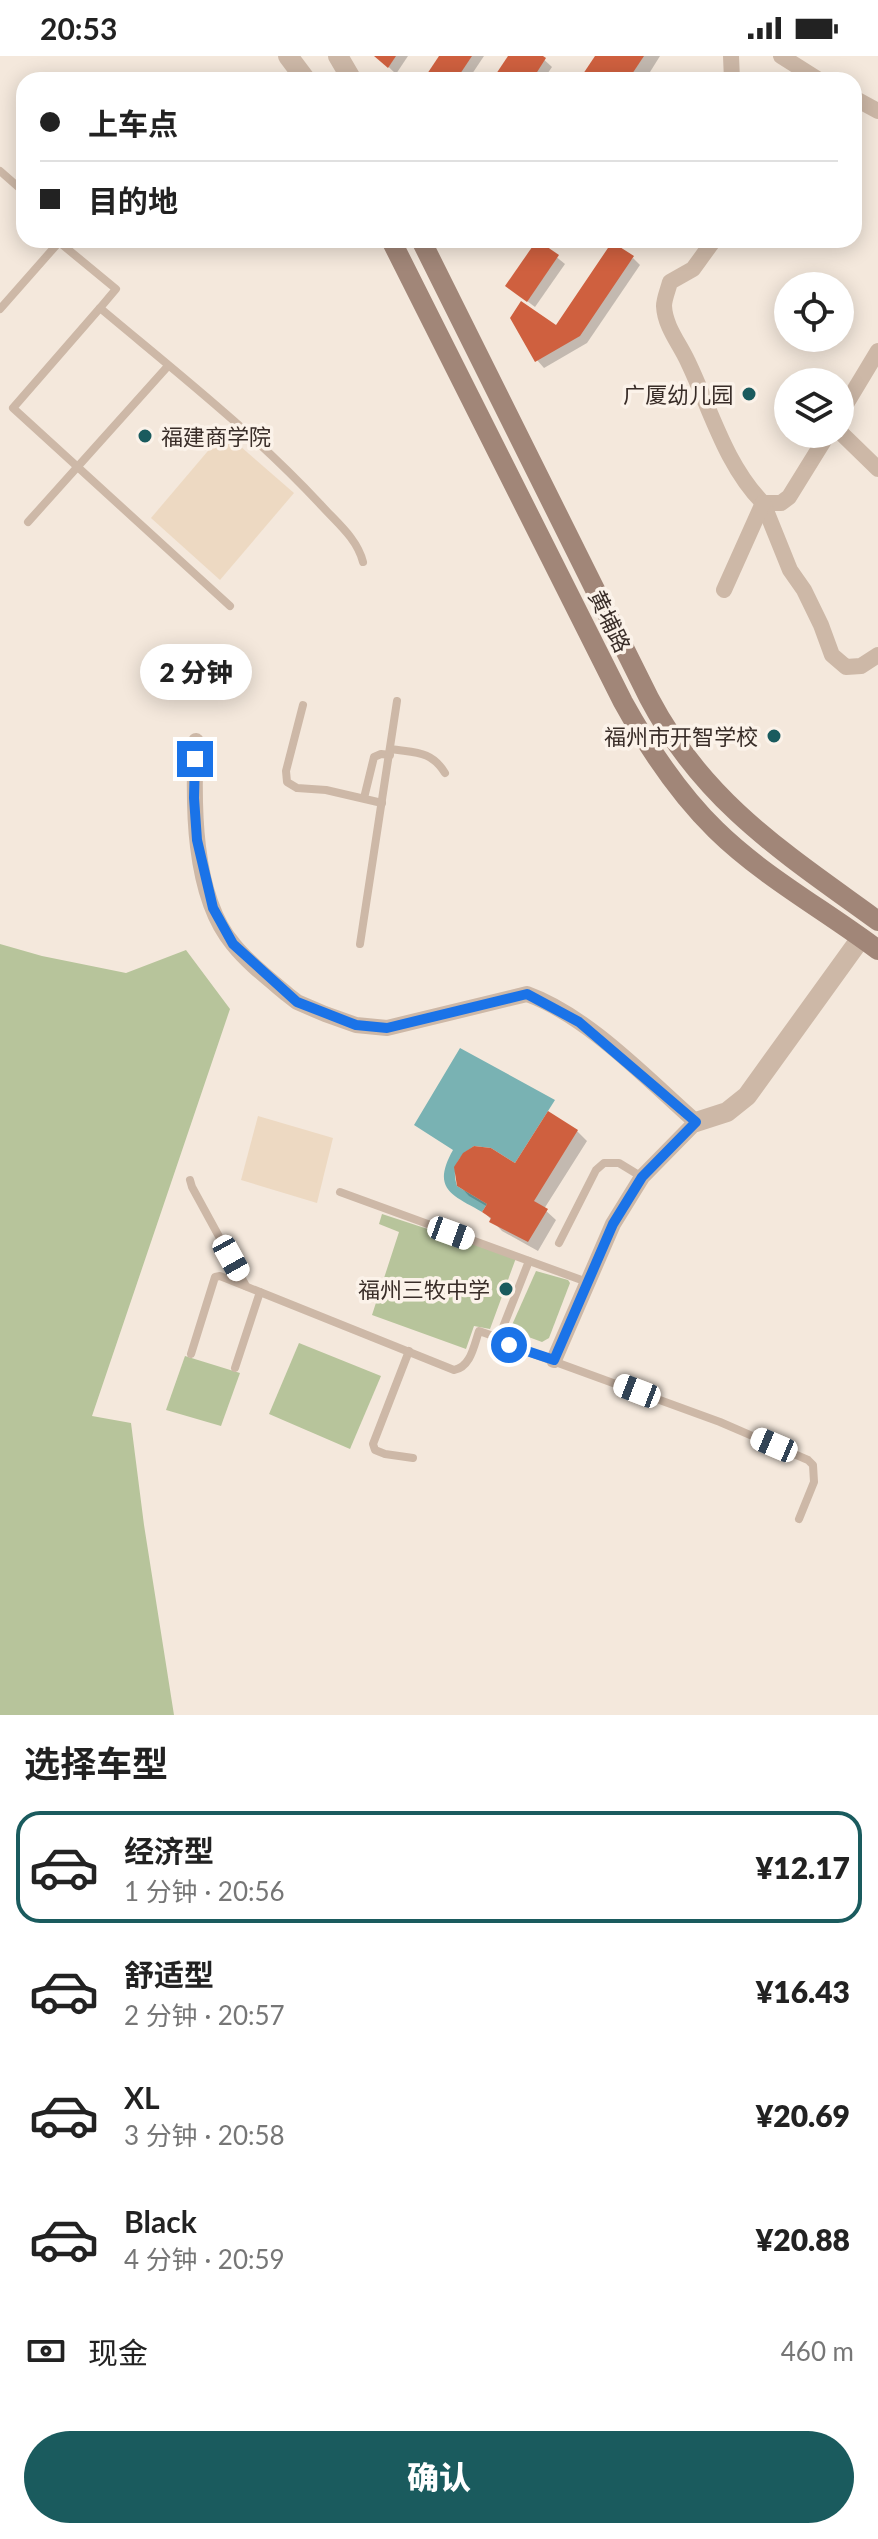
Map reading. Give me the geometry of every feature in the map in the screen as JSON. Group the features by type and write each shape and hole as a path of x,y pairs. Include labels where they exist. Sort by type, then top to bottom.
{"main road":[{"name":"黄埔路","path":"395,248 623,702 664,771 718,832 761,867 870,944"},
{"name":"黄埔路","path":"425,248 649,698 676,743 708,785 747,824 878,921"}],"street":[{"path":"781,56 806,72"},
{"path":"708,248 693,269 670,282 664,304 668,324 722,441 749,488 763,503 790,570 804,590 832,655 846,667 861,666 878,655"},
{"path":"854,391 878,351"},
{"path":"854,446 878,469"},
{"path":"763,503 781,503 789,497 819,448"},
{"path":"724,590 763,503"},
{"path":"196,741 194,798 197,840 213,908 233,944 288,995 310,1009 335,1018 367,1027 387,1028 527,994 586,1028 696,1122"},
{"path":"554,1360 613,1224 642,1177 696,1122 727,1112 747,1096 870,944"}],"lane":[{"path":"0,171 16,185"},
{"path":"0,309 54,248"},
{"path":"68,248 116,289 13,408 230,606"},
{"path":"100,308 286,467 351,538 361,552 363,562"},
{"path":"28,522 168,366"},
{"path":"360,944 397,701"},
{"path":"303,705 286,771 287,782 297,788 326,790 382,803"},
{"path":"364,798 374,757 381,754 428,755 445,773"},
{"path":"559,1243 596,1170 604,1163 619,1163 642,1177"},
{"path":"190,1180 247,1286"},
{"path":"340,1192 587,1282"},
{"path":"502,1339 503,1327 529,1261"},
{"path":"191,1354 215,1277 220,1276 454,1370 466,1364 479,1331 502,1339 509,1345 720,1422 808,1460 815,1473 799,1519"},
{"path":"235,1368 260,1292"},
{"path":"409,1351 373,1444 375,1450 385,1454 413,1458"}],"green space":[{"path":"0,944 126,973 186,950 230,1009 92,1416 131,1423 174,1715 0,1715"},
{"path":"382,1214 516,1258 490,1329 474,1326 466,1349 372,1315 399,1232 379,1224"},
{"path":"536,1271 570,1283 549,1338 542,1342 515,1332 512,1325"},
{"path":"299,1343 381,1376 350,1449 269,1414"},
{"path":"185,1356 240,1373 221,1426 166,1410"}],"shaded area":[{"path":"224,432 294,493 220,580 151,518"},
{"path":"258,1116 333,1138 317,1203 241,1180"}],"water":[{"path":"460,1048 555,1100 515,1163 491,1148 474,1146 460,1158 455,1173 457,1186 487,1204 482,1212 448,1189 444,1174 453,1150 414,1125"}],"building":[{"path":"374,56 396,56 388,68"},
{"path":"439,56 472,56 461,72 428,72"},
{"path":"508,56 546,58 537,72 497,72"},
{"path":"595,56 644,56 633,72 584,72"},
{"path":"531,248 549,248 559,255 527,302 505,286"},
{"path":"608,248 621,248 634,256 580,336 535,362 510,318 521,301 556,325"},
{"path":"548,1111 578,1130 534,1201 548,1209 528,1242 489,1222 491,1218 482,1212 487,1204 457,1186 454,1167 463,1153 474,1146 491,1148 515,1163"}],"place":[{"name":"广厦幼儿园","path":"749,394"},
{"name":"福建商学院","path":"145,436"},
{"name":"福州市开智学校","path":"774,736"},
{"name":"福州三牧中学","path":"506,1289"}],"route":[{"path":"195,759 197,840 213,908 233,944 297,1002 356,1025 387,1028 527,994 579,1022 696,1122 642,1177 613,1224 554,1360 509,1345"}]}
